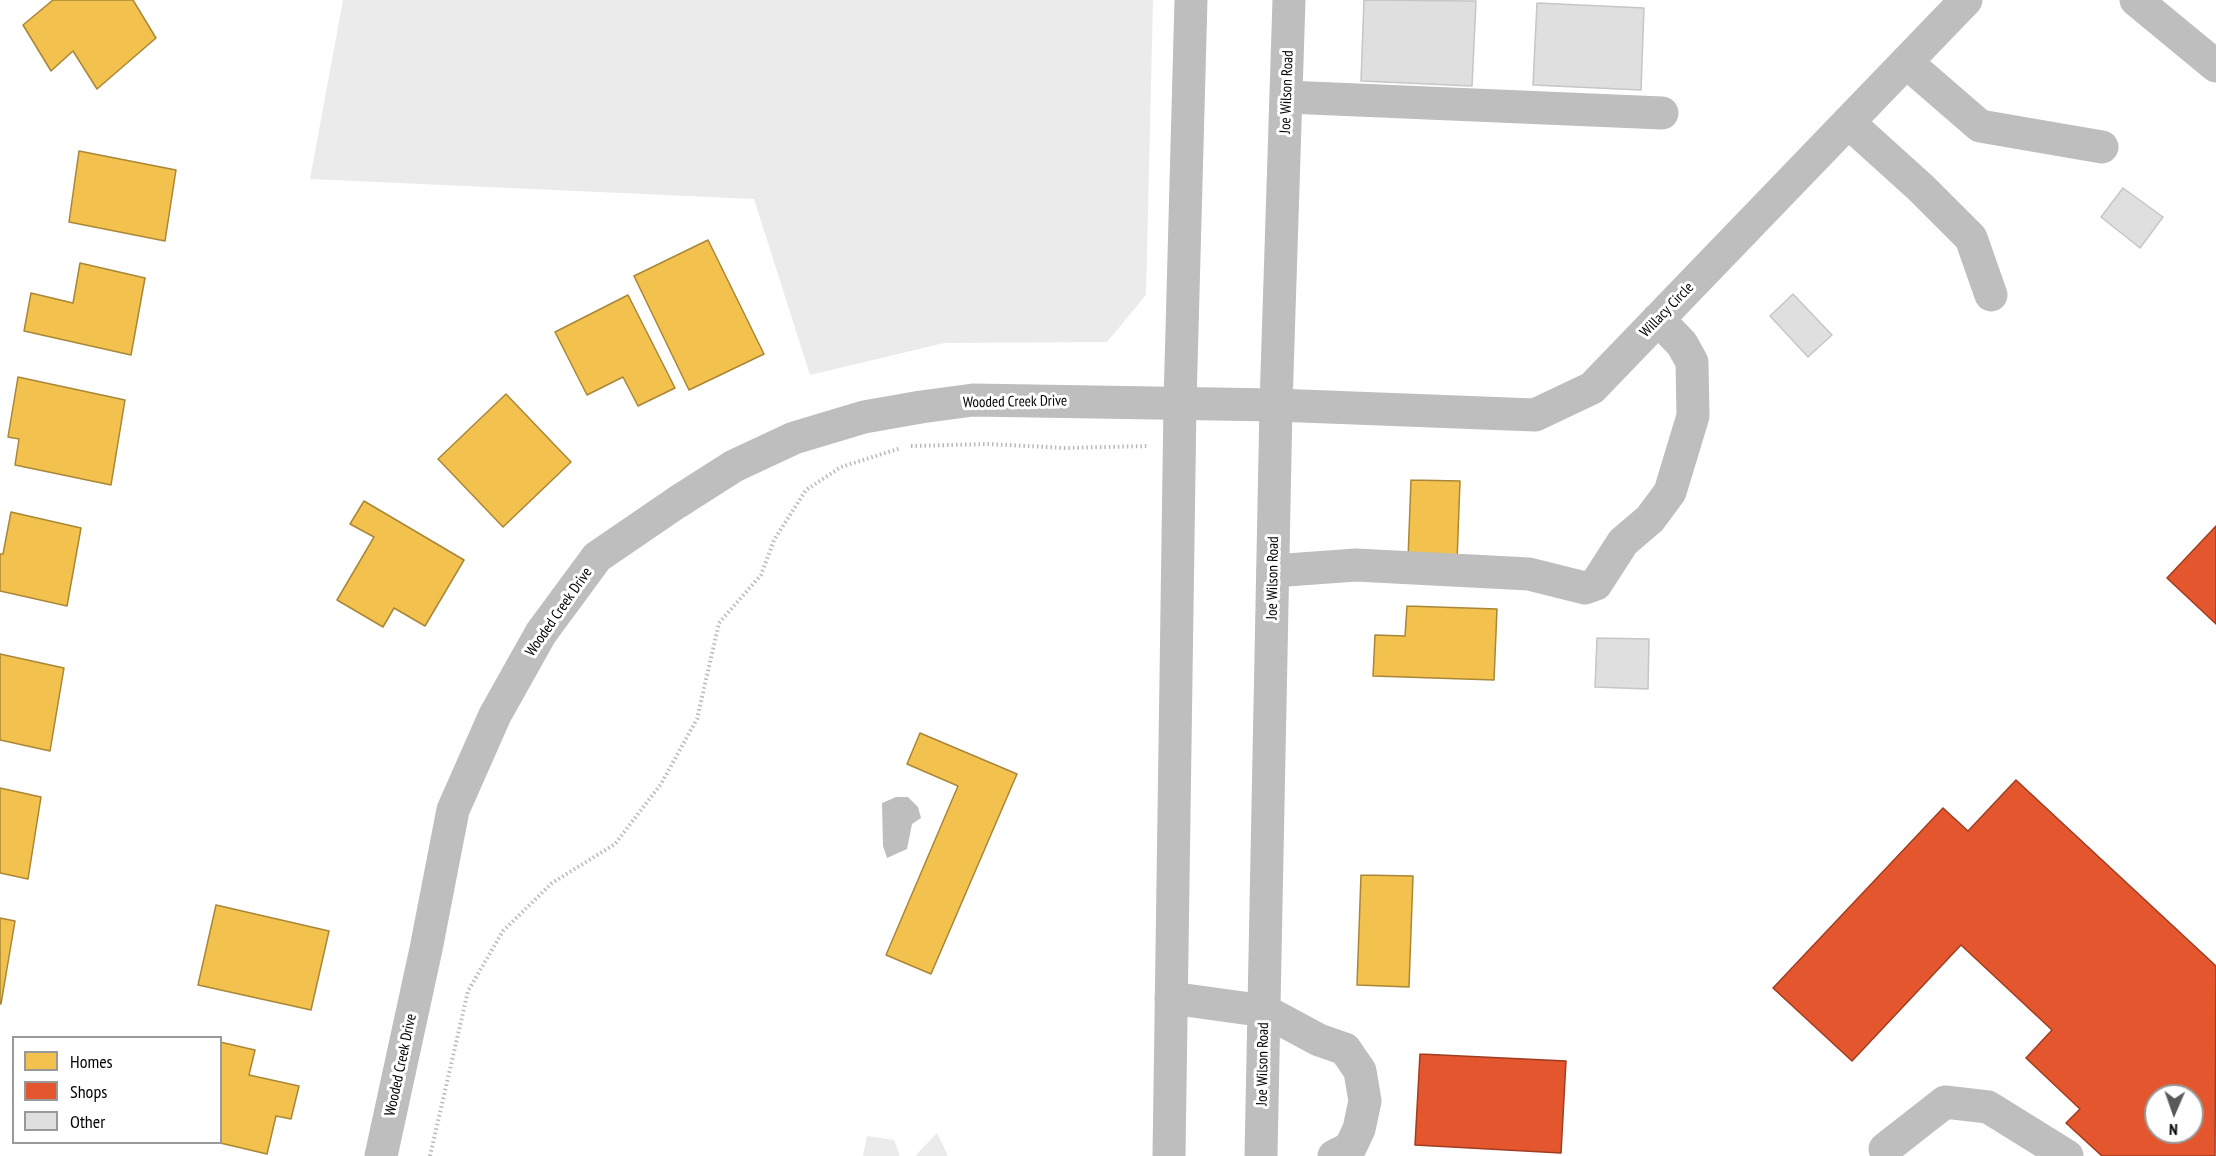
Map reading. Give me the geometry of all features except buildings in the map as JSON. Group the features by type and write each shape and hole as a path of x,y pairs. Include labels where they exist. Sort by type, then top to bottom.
{"main road":[{"path":"1169,1156 1179,446 1191,0"},
{"name":"Joe Wilson Road","path":"1261,1156 1276,405 1289,0"},
{"name":"Willacy Circle","path":"1180,403 1535,415 1592,388 1966,0"},
{"path":"2136,0 2216,66"},
{"path":"1906,62 1980,126 2102,147"},
{"path":"1287,97 1662,113"},
{"path":"1848,122 1921,188 1971,238 1991,294"},
{"path":"1273,571 1356,565 1529,574 1586,588 1596,584 1623,542 1650,519 1670,492 1693,416 1692,362 1682,344 1658,319"},
{"name":"Wooded Creek Drive","path":"381,1156 426,949 453,810 495,715 541,633 597,557 734,466 794,438 864,417 973,400 1180,403"},
{"path":"1171,998 1265,1011 1319,1040 1345,1049 1360,1071 1365,1101 1359,1129 1345,1153"},
{"path":"1885,1149 1945,1102 1988,1107 2067,1156"}],"path":[{"path":"430,1156 468,991 503,931 552,883 615,844 661,784 697,719 718,623 761,576 774,540 806,490 841,467 908,446 988,444 1065,448 1179,446"}],"shaded area":[{"path":"343,0 1153,0 1146,295 1107,342 944,343 810,375 754,199 310,179"},
{"path":"896,797 908,797 918,807 921,818 912,824 907,849 887,858 883,846 882,803"},
{"path":"937,1133 948,1156 916,1156 916,1155"},
{"path":"867,1136 894,1140 900,1156 863,1156"}]}
